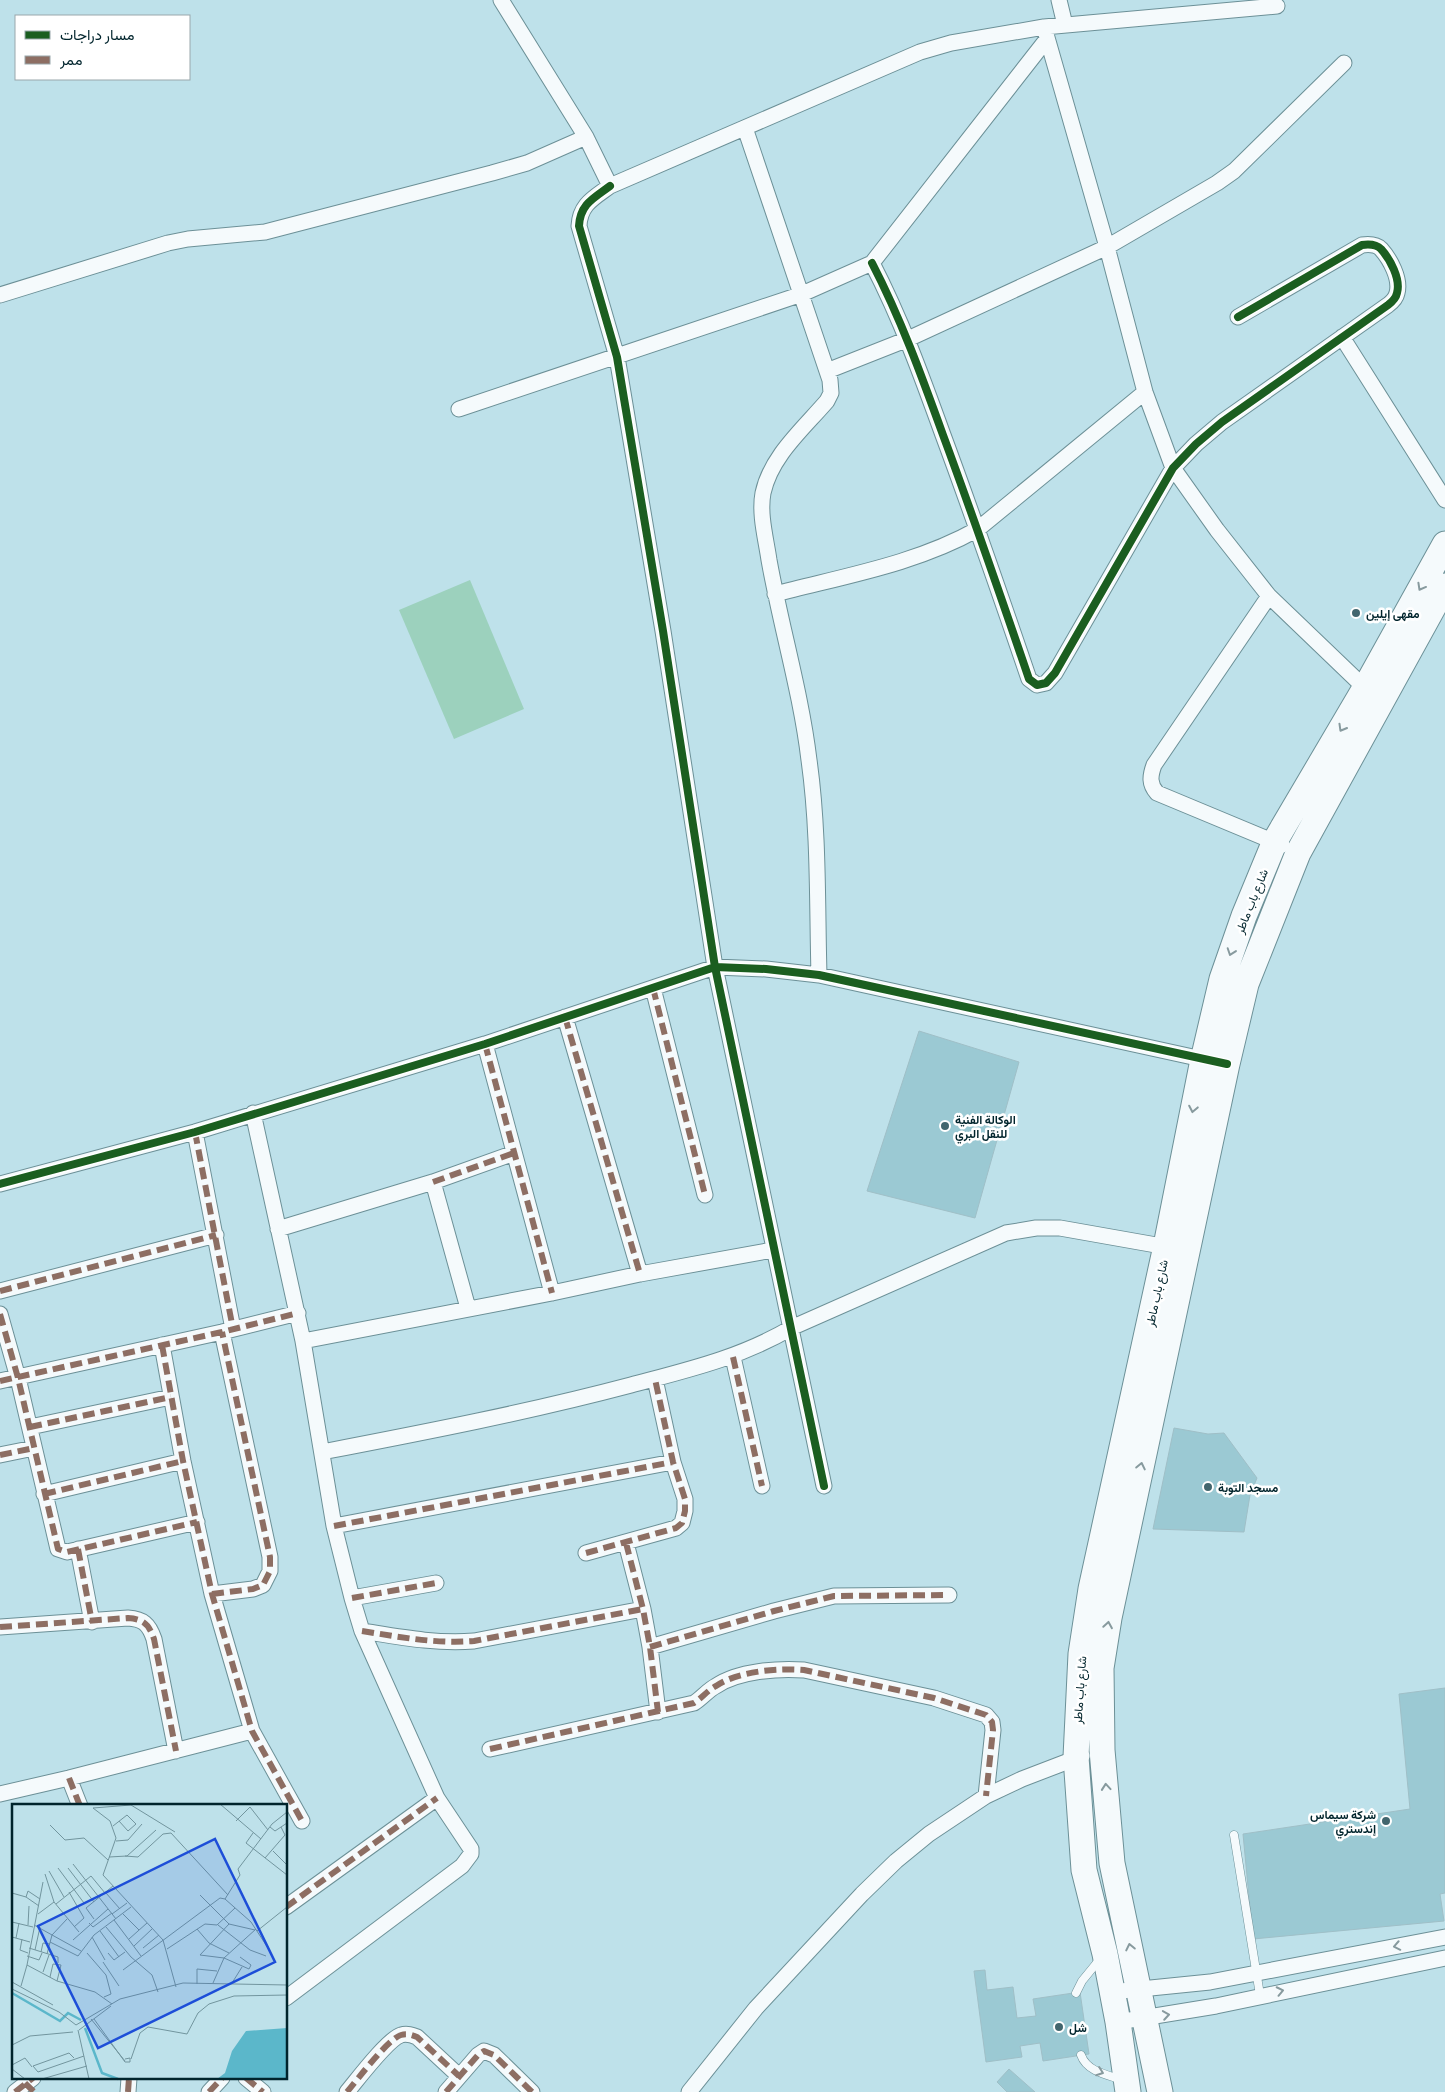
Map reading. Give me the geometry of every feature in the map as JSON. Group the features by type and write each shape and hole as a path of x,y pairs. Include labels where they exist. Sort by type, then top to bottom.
{"main road":[{"name":"شارع باب ماطر","path":"1215,1062 1298,853 1445,544"},
{"name":"شارع باب ماطر","path":"1159,2086 1112,1863 1102,1750 1101,1668 1176,1248 1215,1062 1222,979 1244,916 1275,842 1445,586"},
{"name":"شارع باب ماطر","path":"1127,2087 1118,2022 1105,1954 1084,1870 1076,1757 1081,1654 1091,1589 1176,1248"}],"street":[{"path":"501,0 586,137 610,186"},
{"path":"1059,0 1066,25"},
{"path":"824,1486 715,967 663,631 617,357 579,226 580,216 583,209 610,186 920,52 951,43 1046,33 1066,25 1278,6"},
{"path":"1046,33 1107,247 1145,392 1172,468 1217,530 1269,596 1373,693"},
{"path":"459,410 802,294 872,263 1046,33"},
{"path":"827,371 908,339 1107,247 1217,183 1234,171 1344,63"},
{"path":"745,128 827,371 831,393 827,402 776,461 769,474 763,495 763,522 775,594 809,759 813,793 819,975"},
{"path":"0,295 168,243 188,239 265,232 510,168 554,152 586,137"},
{"path":"872,263 908,339 978,529 1029,679 1037,686 1042,685 1055,673 1172,468 1222,422 1388,305 1398,292 1398,282 1394,271 1381,250 1369,244 1357,248 1238,317"},
{"path":"1342,337 1445,500"},
{"path":"775,594 921,555 955,542 978,529 1145,392"},
{"path":"1269,596 1154,765 1150,781 1152,788 1157,793 1298,853"},
{"path":"0,1184 195,1132 253,1112 485,1044 715,967 766,969 819,975 1215,1062"},
{"path":"653,988 705,1195"},
{"path":"566,1018 640,1274"},
{"path":"485,1044 552,1293"},
{"path":"253,1112 298,1313 334,1526 352,1598 362,1631 437,1798 472,1849 467,1861 288,1996"},
{"path":"195,1132 216,1235 228,1330 268,1548 270,1571 263,1584 253,1589 212,1594"},
{"path":"278,1229 433,1182 514,1153"},
{"path":"433,1182 468,1308"},
{"path":"322,1452 550,1407 733,1357 766,1343 791,1328 1006,1233 1036,1228 1060,1228 1176,1248"},
{"path":"0,1291 216,1235"},
{"path":"303,1341 640,1274 774,1250"},
{"path":"0,1381 298,1313"},
{"path":"0,1314 18,1378 58,1549 68,1552 197,1522"},
{"path":"162,1345 183,1461 212,1594 252,1732 302,1821"},
{"path":"733,1357 762,1486"},
{"path":"586,1553 676,1528 682,1523 685,1499 673,1462 654,1379"},
{"path":"30,1427 171,1397"},
{"path":"0,1455 34,1448"},
{"path":"44,1494 183,1461"},
{"path":"334,1526 673,1462"},
{"path":"626,1543 643,1609 658,1712"},
{"path":"78,1549 92,1622"},
{"path":"352,1598 436,1583"},
{"path":"650,1647 774,1611 834,1596 948,1595"},
{"path":"362,1631 436,1642 454,1642 643,1609"},
{"path":"0,1627 134,1619 145,1622 154,1639 176,1751"},
{"path":"490,1749 694,1703 716,1686 730,1680 756,1672 783,1668 804,1670 934,1698 986,1715 992,1722 993,1730 986,1796"},
{"path":"0,1794 252,1732"},
{"path":"689,2092 756,2008 862,1894 896,1861 929,1834 986,1796 1076,1757 1102,1750"},
{"path":"69,1778 79,1804"},
{"path":"288,1906 437,1798"},
{"path":"1111,1992 1210,1982 1445,1937"},
{"path":"1342,1957 1348,1977"},
{"path":"1118,2022 1216,2006 1260,1995 1445,1958"},
{"path":"1210,1982 1216,2006"},
{"path":"346,2092 390,2042 400,2035 409,2034 417,2037 459,2076"},
{"path":"446,2092 478,2055 484,2051 489,2052 532,2092"},
{"path":"209,2092 220,2080"},
{"path":"248,2080 263,2092"}],"lane":[{"path":"1234,1836 1260,1995"},
{"path":"1076,1993 1082,1981 1105,1954"},
{"path":"1081,2056 1089,2068 1127,2087"}],"green space":[{"path":"470,580 524,709 454,739 399,610"}],"building":[{"name":"الوكالة الفنية للنقل البري","path":"919,1031 1019,1062 975,1218 867,1191"},
{"name":"مسجد التوبة","path":"1174,1428 1208,1434 1224,1433 1257,1478 1250,1495 1244,1532 1153,1529"},
{"name":"شركة سيماس إندستري","path":"1445,1688 1445,1893 1440,1894 1444,1921 1253,1939 1243,1834 1410,1809 1399,1694"},
{"path":"985,1970 987,1990 1013,1987 1017,2018 1036,2016 1033,1999 1080,1992 1089,2054 1043,2061 1040,2043 1020,2046 1022,2057 986,2062 974,1971"},
{"path":"1009,2069 1035,2092 1007,2092 997,2082"}],"marked path":[{"path":"653,988 705,1195"},
{"path":"565,1017 640,1274"},
{"path":"485,1044 552,1293"},
{"path":"195,1132 233,1329"},
{"path":"433,1182 514,1153"},
{"path":"0,1291 216,1235"},
{"path":"0,1381 222,1332 298,1313"},
{"path":"0,1314 18,1378 58,1549 67,1552 197,1522"},
{"path":"212,1594 253,1589 263,1585 270,1571 270,1557 222,1332"},
{"path":"162,1345 183,1461 212,1594 252,1731 302,1821"},
{"path":"733,1357 762,1486"},
{"path":"586,1553 676,1528 682,1523 685,1499 673,1462 655,1379"},
{"path":"30,1427 171,1397"},
{"path":"0,1455 34,1448"},
{"path":"44,1494 183,1461"},
{"path":"334,1526 673,1462"},
{"path":"626,1543 643,1609 658,1712"},
{"path":"78,1549 92,1622"},
{"path":"352,1598 436,1583"},
{"path":"650,1647 774,1611 834,1596 949,1595"},
{"path":"362,1631 431,1641 474,1641 643,1609"},
{"path":"0,1627 128,1618 145,1623 154,1639 176,1751"},
{"path":"490,1749 694,1703 710,1690 735,1677 771,1670 804,1670 934,1698 986,1715 992,1722 993,1730 986,1796"},
{"path":"69,1778 79,1804"},
{"path":"288,1906 437,1798"},
{"path":"347,2092 388,2044 403,2034 417,2037 459,2076"},
{"path":"446,2092 478,2055 484,2051 494,2055 532,2092"},
{"path":"15,2092 30,2080"},
{"path":"128,2092 129,2080"},
{"path":"209,2092 220,2080"},
{"path":"248,2080 263,2092"},
{"path":"25,2083 34,2092"}],"cycle path":[{"path":"610,186 593,198 585,207 579,226 617,357 663,631 715,967 824,1486"},
{"path":"872,263 902,327 919,370 1029,679 1037,685 1046,683 1055,673 1173,468 1196,444 1222,422 1389,304 1397,293 1396,276 1388,258 1381,249 1377,246 1362,245 1238,317"},
{"path":"0,1184 195,1132 485,1044 715,967 766,969 819,975 1227,1064"}],"place":[{"name":"مقهى إيلين","path":"1356,613"},
{"name":"الوكالة الفنية للنقل البري","path":"945,1126"},
{"name":"مسجد التوبة","path":"1208,1487"},
{"name":"شركة سيماس إندستري","path":"1386,1821"},
{"name":"شل","path":"1059,2027"}]}
